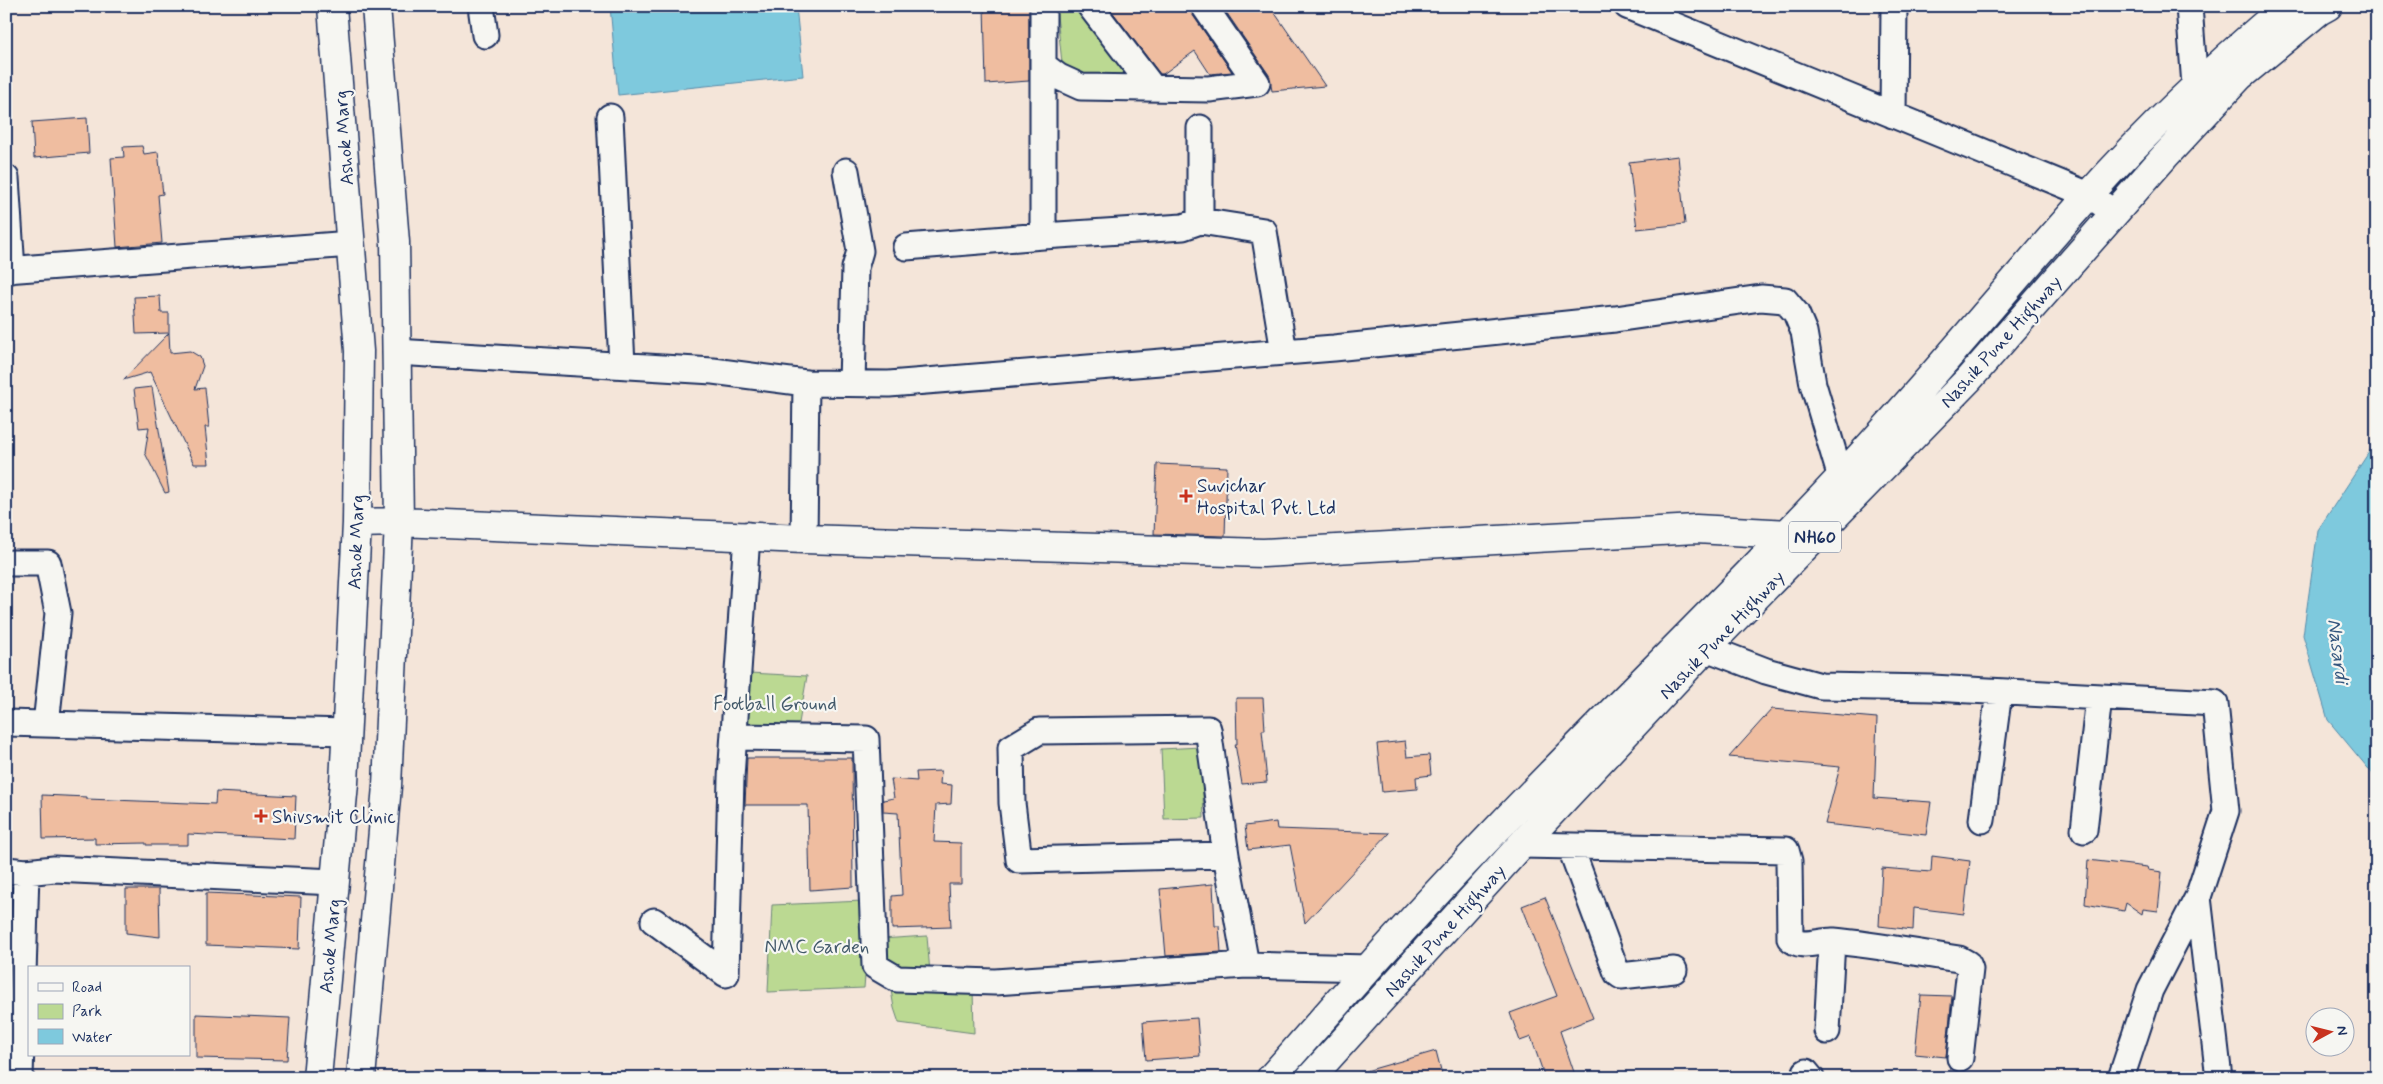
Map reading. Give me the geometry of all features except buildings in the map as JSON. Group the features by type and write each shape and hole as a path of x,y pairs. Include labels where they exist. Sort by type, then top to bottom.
{"main road":[{"name":"Ashok Marg","path":"317,1078 335,882 346,732 357,523 359,352 332,6"},
{"path":"361,1078 387,786 399,522 395,242 376,6"},
{"name":"Nashik Pune Highway","path":"1310,1078 1520,845 1706,648 1849,486 1953,354 2089,195 2195,86 2286,6"},
{"name":"Nashik Pune Highway","path":"1271,1078 1500,826 1788,534 1849,486 1968,380 2164,156 2240,76 2319,11 2328,6"},
{"path":"357,523 399,522 747,535 804,539 1263,553 1696,528 1788,534"}],"street":[{"path":"482,6 485,35"},
{"path":"1043,6 1043,236"},
{"path":"1090,6 1153,88"},
{"path":"1043,65 1059,77 1081,87 1209,89 1257,83 1204,6"},
{"path":"1627,6 2089,195 2115,212"},
{"path":"1893,115 1894,6"},
{"path":"2189,6 2195,86"},
{"path":"610,117 622,365"},
{"path":"1200,128 1200,222"},
{"path":"846,171 860,251 855,268 852,383"},
{"path":"6,178 9,270 351,244"},
{"path":"906,247 1182,227 1200,222 1264,232 1284,352"},
{"path":"396,352 714,371 806,383 889,384 1284,352 1615,319 1761,298 1785,300 1796,313 1804,332 1813,384 1849,486"},
{"path":"804,539 806,383"},
{"path":"654,921 726,974 731,778 747,535"},
{"path":"12,563 48,563 58,613 46,724"},
{"path":"1706,648 1766,671 1821,686 1999,692 2215,704 2226,811 2198,897 2150,990 2121,1078"},
{"path":"1982,820 1999,692"},
{"path":"2084,830 2099,697"},
{"path":"6,723 346,732"},
{"path":"1226,855 1019,860 1012,803 1011,748 1039,731 1208,729 1226,855 1246,966"},
{"path":"735,737 866,739 875,966 897,979 995,982 1246,966 1369,968"},
{"path":"1520,845 1786,850 1789,861 1790,938 1799,944 1832,941 1965,961 1970,969 1960,1058"},
{"path":"1570,846 1617,973 1622,976 1674,970"},
{"path":"20,1078 16,871 54,869 335,882"},
{"path":"2198,897 2219,1078"},
{"path":"1827,1031 1832,941"}],"green space":[{"path":"1056,6 1081,6 1139,86 1073,79 1064,70 1062,63"},
{"name":"Football Ground","path":"749,673 807,676 798,729 745,731"},
{"path":"1201,747 1204,818 1164,819 1161,749"},
{"name":"NMC Garden","path":"863,901 866,963 864,988 768,992 772,905"},
{"path":"927,936 930,973 900,973 884,961 881,939"},
{"path":"973,987 974,1033 899,1023 891,990"}],"water":[{"path":"610,6 796,6 803,76 618,95"},
{"name":"Nasardi","path":"2377,440 2377,779 2328,720 2303,635 2318,530"}],"place":[{"name":"Suvichar Hospital Pvt. Ltd","path":"1186,496"},
{"name":"Shivsmit Clinic","path":"261,816"}]}
